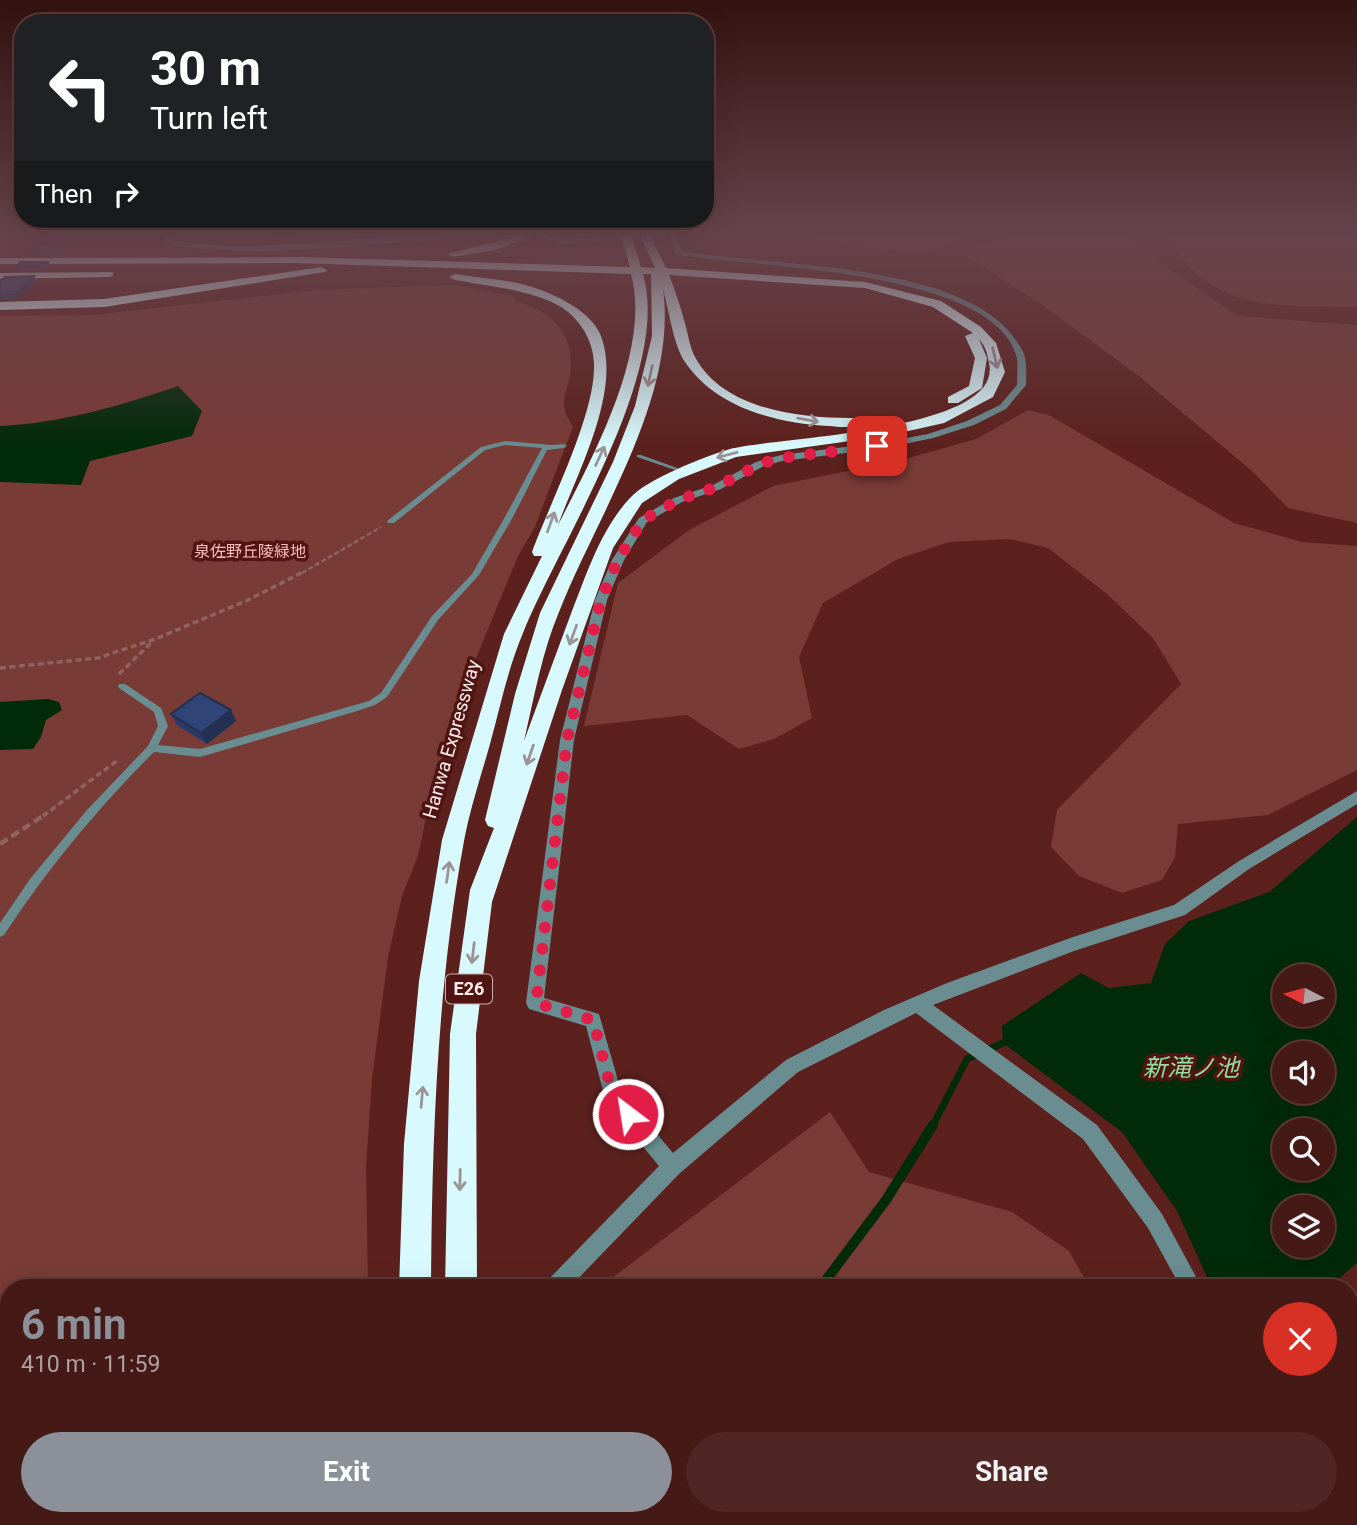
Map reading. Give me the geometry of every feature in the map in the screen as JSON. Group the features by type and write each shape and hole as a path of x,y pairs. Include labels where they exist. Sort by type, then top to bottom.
{"highway":[{"path":"513,634 596,397 603,360 596,333 580,312 568,306"},
{"name":"Hanwa Expressway","path":"415,1279 418,1144 432,981 453,840 513,634 622,406 640,335 640,306"},
{"name":"E26","path":"461,1279 463,1034 480,903 525,694 549,613 621,462 642,407 658,336 660,306"},
{"path":"670,306 689,359 713,388 764,412 832,424 902,418 950,402 975,388 981,368 978,348 960,325 924,306"},
{"path":"480,903 552,690 605,548 636,500 674,476 733,453 886,432 939,420 988,394 998,372 992,346 977,330 940,306"}],"street":[{"path":"672,1167 613,1096 593,1020 536,1003 567,740 601,600 618,560 643,520 678,500 760,464 781,458 934,437 972,424 1017,395 1025,375 1016,344 1006,331 971,306"},
{"path":"563,1279 672,1167 792,1066 953,988 1073,944 1179,910 1244,865 1357,797"},
{"path":"918,1004 1090,1132 1155,1222 1187,1279"}],"lane":[{"path":"391,521 483,449 506,443 564,446"},
{"path":"154,744 200,753 351,710 372,703 384,695 435,618 475,575 545,448 549,446"},
{"path":"639,456 677,469"},
{"path":"0,932 29,886 110,790 154,744 163,726 158,710 122,686"}],"path":[{"path":"0,668 98,658 155,639 246,601 301,574 391,521"},
{"path":"122,686 120,674 138,653 155,639"},
{"path":"0,844 62,804 133,749 154,744"}],"green space":[{"name":"泉佐野丘陵緑地","path":"172,306 530,306 559,326 569,347 570,374 564,407 573,427 534,529 518,556 463,690 428,808 418,856 402,896 388,957 372,1079 366,1167 368,1279 0,1279 0,316 94,315"},
{"path":"1044,306 1224,306 1238,316 1357,325 1357,523 1288,508 1252,471 1140,377"},
{"path":"1028,410 1049,415 1234,523 1302,542 1357,546 1357,770 1268,815 1178,824 1175,857 1162,880 1122,893 1079,876 1051,847 1057,810 1181,684 1153,638 1107,594 1048,548 1009,539 949,542 898,559 823,603 799,657 812,718 774,739 739,749 687,715 584,726 618,583 689,530 773,486 898,461 976,439"},
{"path":"830,1112 869,1172 1012,1212 1069,1251 1085,1279 611,1279"}],"water":[{"path":"178,386 202,411 192,436 90,461 81,485 0,482 0,426 90,412"},
{"path":"48,699 59,702 62,710 46,720 41,737 33,749 0,750 0,702"},
{"name":"新滝ノ池","path":"1357,817 1357,1263 1338,1279 1208,1279 1177,1211 1122,1132 1003,1043 1002,1026 1081,973 1109,988 1151,983 1165,944 1189,921 1269,892"}],"building":[{"path":"200,693 231,710 201,733 171,714"}],"waterway":[{"path":"932,1127 967,1059 1003,1043"},
{"path":"827,1279 886,1200 933,1125"}],"route":[{"path":"628,1114 613,1096 593,1020 536,1003 567,740 601,600 618,560 643,520 678,500 717,487 760,464 781,458 877,446"}]}
